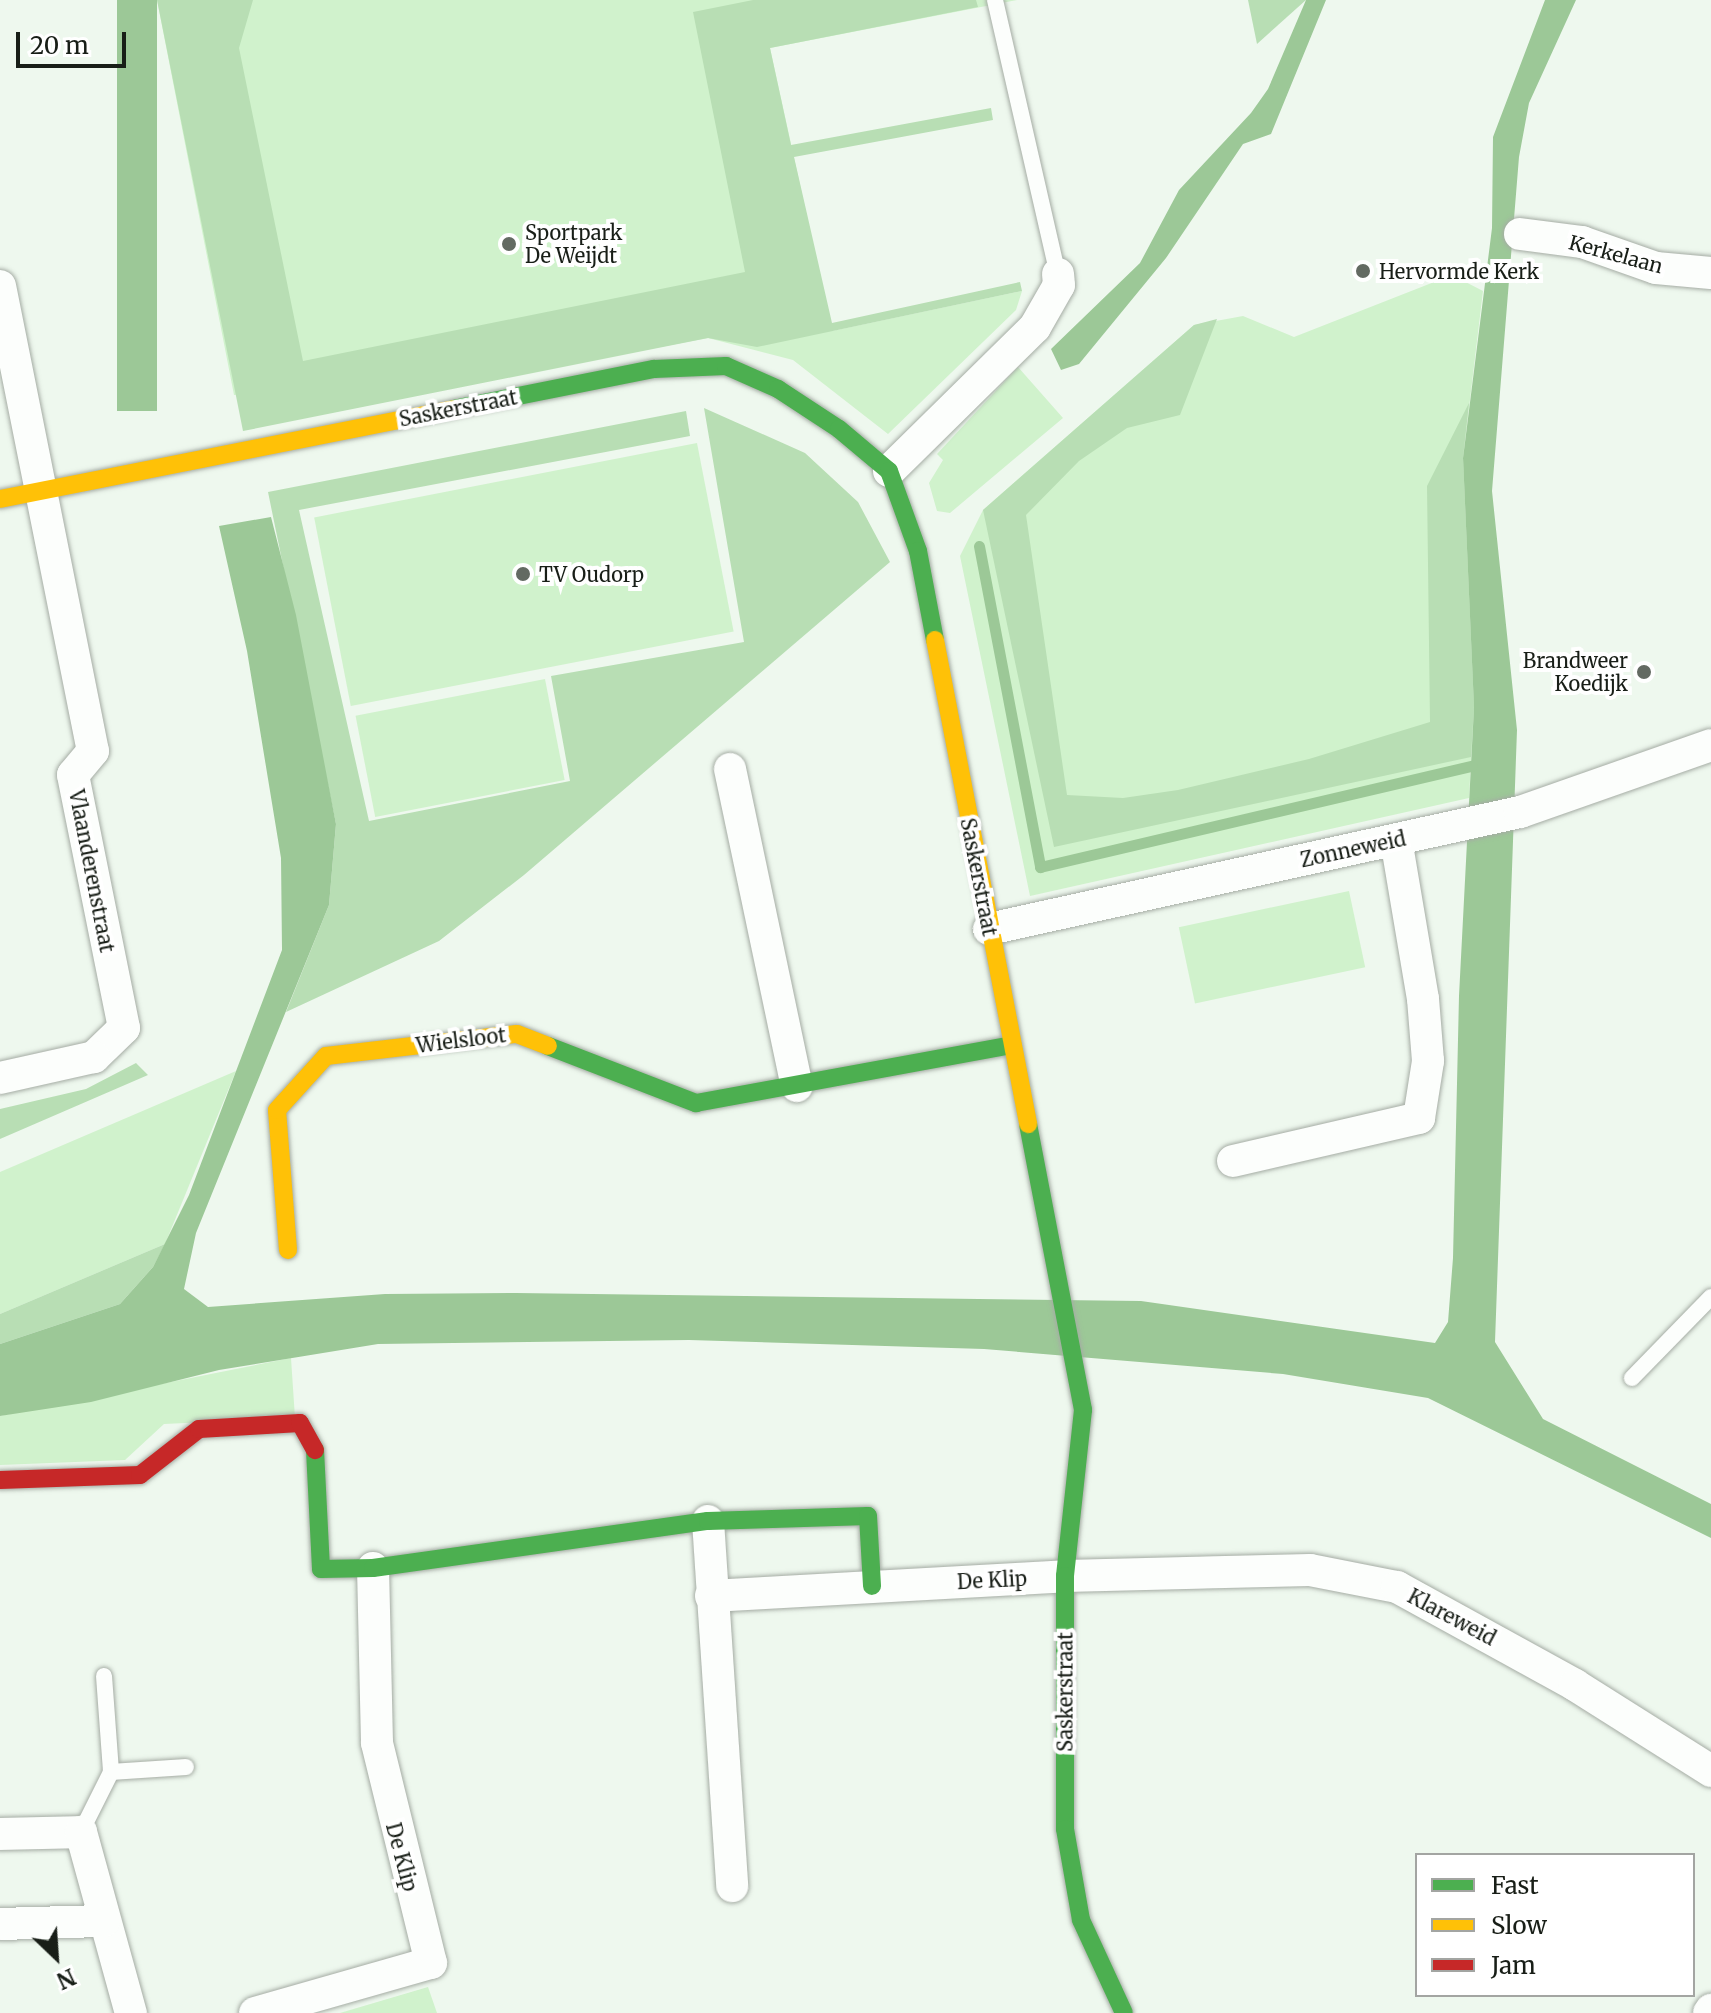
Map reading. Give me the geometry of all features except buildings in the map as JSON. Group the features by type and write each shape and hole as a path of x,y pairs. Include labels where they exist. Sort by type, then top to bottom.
{"street":[{"name":"Kerkelaan","path":"1520,234 1582,242 1656,268 1711,273"},
{"path":"889,471 1035,327 1059,285 1058,274"},
{"path":"0,286 42,491"},
{"name":"Saskerstraat","path":"0,499 654,369 726,366 778,389 839,429 889,471 918,551 1083,1410 1065,1576 1065,1829 1081,1920 1124,2013"},
{"name":"Vlaanderenstraat","path":"0,1078 94,1057 124,1028 73,775 93,751 42,491"},
{"name":"Zonneweid","path":"989,929 1520,812 1711,745"},
{"path":"730,769 797,1086"},
{"path":"1233,1161 1419,1118 1428,1061 1423,999 1396,840"},
{"name":"Wielsloot","path":"288,1250 277,1110 326,1056 517,1034 696,1103 1011,1045"},
{"path":"0,1480 140,1475 199,1429 300,1423 315,1449 321,1569 373,1568 708,1521 868,1516 872,1586"},
{"path":"708,1521 732,1886"},
{"name":"De Klip","path":"255,2013 431,1963 393,1823 377,1743 373,1568"},
{"name":"Klareweid","path":"1065,1576 1310,1570 1397,1587 1575,1685 1711,1771"},
{"name":"De Klip","path":"711,1596 1065,1576"},
{"path":"0,1834 81,1832 131,2013"},
{"path":"0,1924 104,1921"}],"lane":[{"path":"995,0 1058,274"},
{"path":"1632,1378 1711,1297"},
{"path":"81,1832 111,1772 104,1676"},
{"path":"111,1772 186,1767"}],"shaded area":[{"path":"117,0 157,0 157,411 117,411"},
{"name":"Sportpark De Weijdt","path":"157,0 1017,0 770,48 832,331 1022,291 1016,310 888,434 793,360 708,338 486,380 234,395"},
{"path":"157,0 253,0 239,48 303,361 745,272 693,12 753,0 976,0 978,7 770,48 791,145 991,108 993,120 794,157 832,323 1020,282 1022,291 757,347 708,338 243,431"},
{"path":"1248,0 1306,0 1257,44"},
{"path":"1306,0 1326,0 1271,134 1243,144 1166,258 1079,364 1061,370 1051,349 1140,263 1179,190 1251,113 1268,89"},
{"path":"1545,0 1576,0 1529,103 1519,157 1492,491 1517,730 1495,1342 1543,1419 1711,1504 1711,1538 1428,1398 1283,1374 984,1349 689,1340 378,1344 219,1370 91,1402 0,1416 0,1344 120,1304 153,1267 189,1195 282,950 281,858 247,651 219,526 271,517 296,615 336,824 329,905 196,1233 184,1289 208,1307 385,1294 516,1293 1141,1301 1435,1343 1448,1322 1453,1258 1459,996 1474,707 1463,458 1492,228 1493,137"},
{"path":"1452,275 1483,291 1463,458 1474,707 1469,798 1030,896 960,556 983,510 1194,325 1243,316 1294,337"},
{"path":"1217,319 1180,415 1127,428 1079,461 1026,515 1067,795 1123,798 1178,790 1309,759 1430,722 1427,486 1469,403 1463,458 1474,707 1471,757 1054,847 983,510 1194,325"},
{"path":"1018,367 1063,418 950,513 937,511 929,483 943,460 937,454"},
{"path":"704,408 805,453 858,502 890,562 524,875 439,941 286,1012 329,905 336,824 268,492 686,411 690,436 299,510 369,821 570,781 551,676 744,642"},
{"name":"TV Oudorp","path":"697,443 734,631 351,706 314,517"},
{"path":"545,679 565,780 375,817 356,716"},
{"path":"1349,891 1365,967 1195,1003 1179,927"},
{"path":"136,1063 148,1075 0,1139 0,1109 86,1089"},
{"path":"236,1071 165,1244 0,1314 0,1172"},
{"path":"165,1244 153,1267 120,1304 0,1344 0,1314"},
{"path":"291,1358 295,1418 164,1424 125,1460 0,1465 0,1416"},
{"path":"428,1987 437,2013 340,2013"}],"waterway":[{"path":"979,546 1040,867 1471,766"}],"traffic: fast":[{"path":"453,409 654,369 726,366 778,389 839,429 889,471 918,551 935,640"},
{"path":"548,1046 696,1103 1011,1045"},
{"path":"1028,1124 1083,1410 1065,1576 1065,1829 1081,1920 1124,2013"},
{"path":"315,1450 321,1569 373,1568 708,1521 868,1516 872,1586"}],"traffic: slow":[{"path":"0,499 453,409"},
{"path":"935,640 1028,1124"},
{"path":"288,1250 277,1110 326,1056 517,1034 548,1046"}],"traffic: jam":[{"path":"0,1480 140,1475 199,1429 300,1423 315,1450"}],"place":[{"name":"Sportpark De Weijdt","path":"509,244"},
{"name":"Hervormde Kerk","path":"1363,271"},
{"name":"TV Oudorp","path":"523,574"},
{"name":"Brandweer Koedijk","path":"1644,672"}]}
